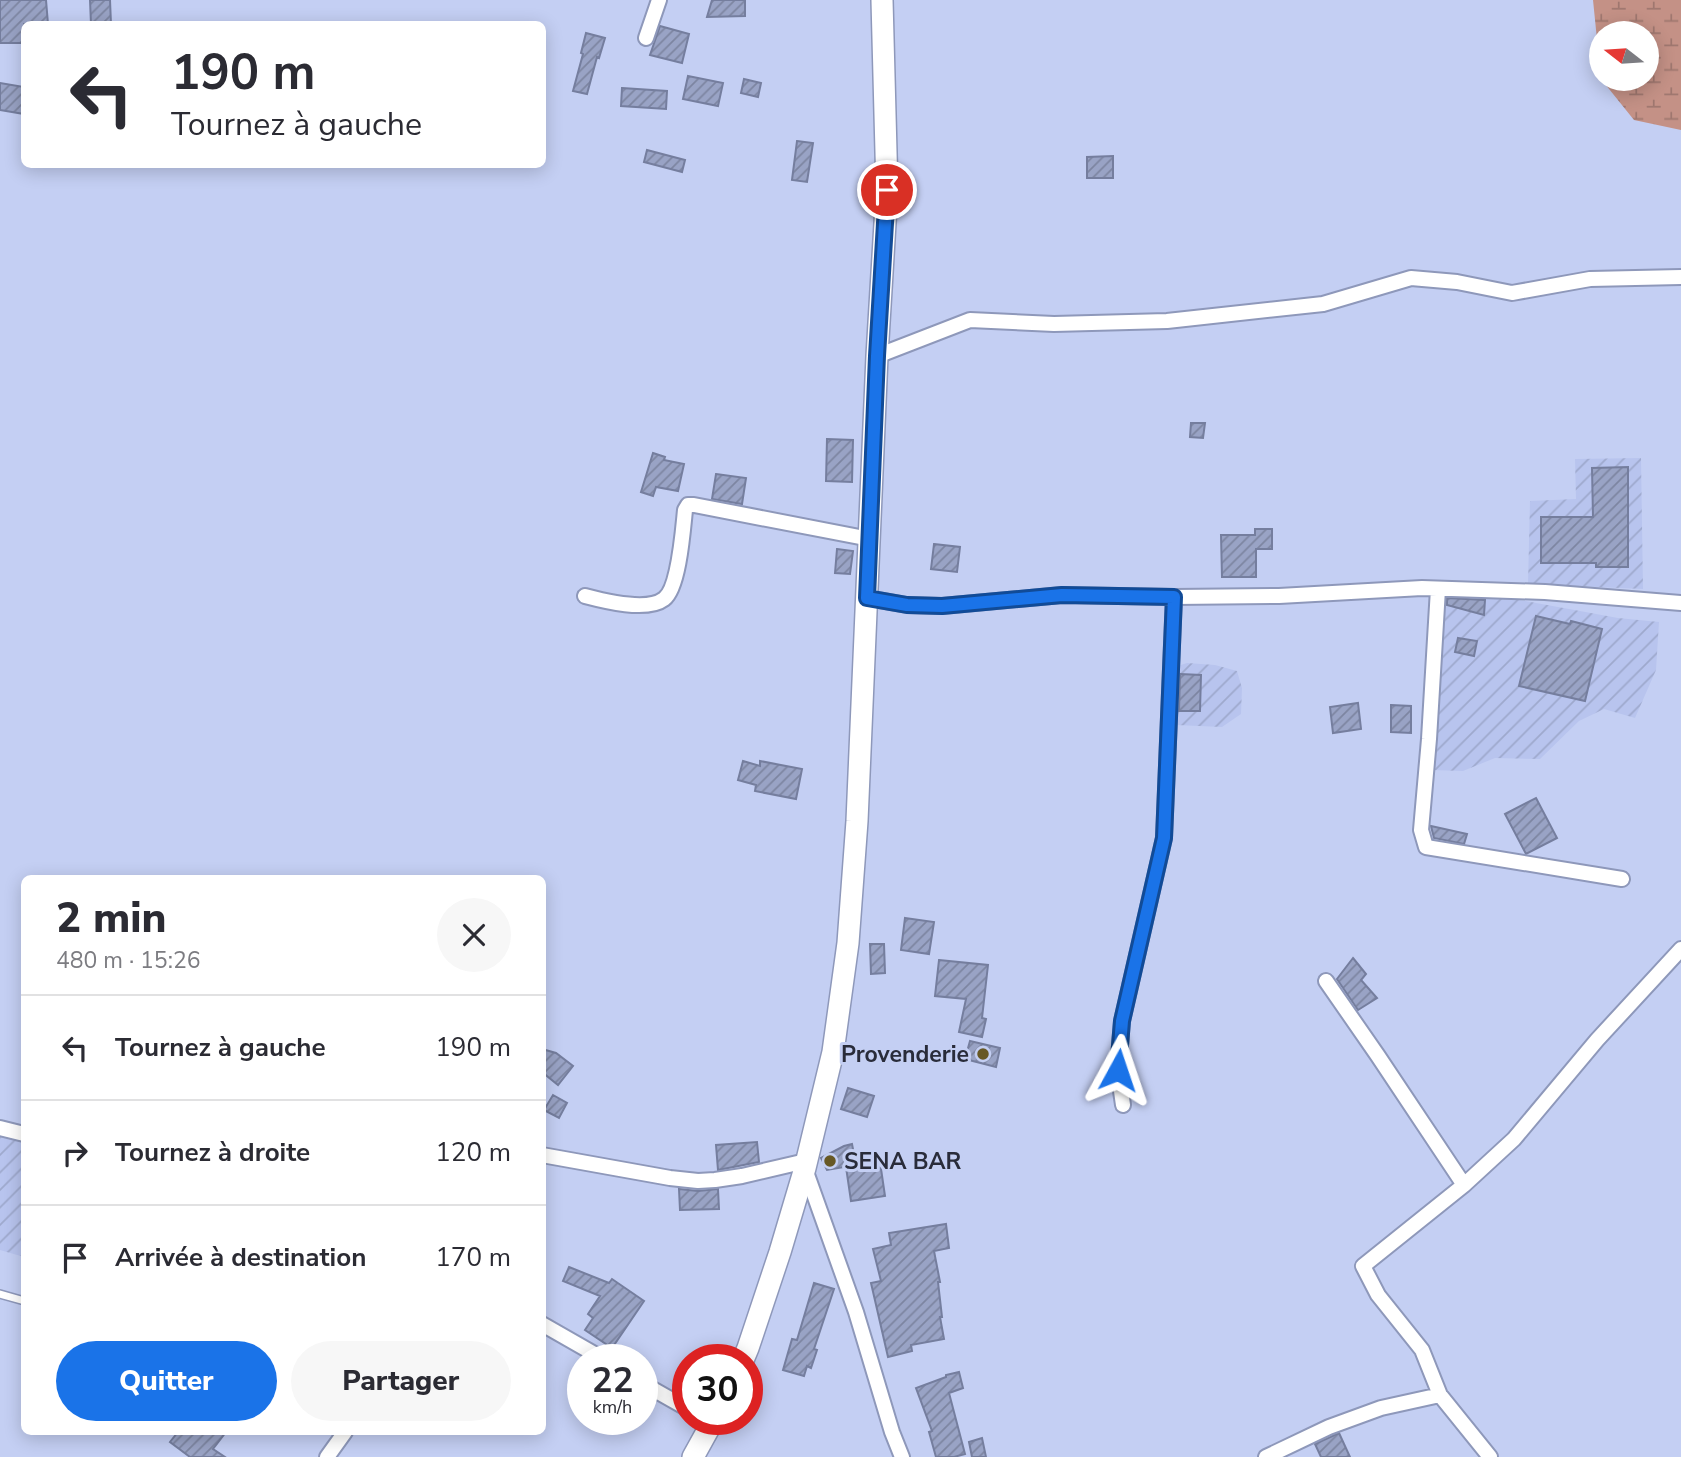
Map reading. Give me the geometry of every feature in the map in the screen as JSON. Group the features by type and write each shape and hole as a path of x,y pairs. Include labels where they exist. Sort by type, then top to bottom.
{"main road":[{"path":"749,1344 806,1164 834,1052 848,943 857,821 877,356 887,190 882,0"},
{"path":"692,1457 703,1435"}],"street":[{"path":"646,38 659,0"},
{"path":"877,356 970,320 1054,324 1167,321 1323,304 1411,278 1457,282 1512,293 1590,279 1681,276"},
{"path":"585,596 638,605 657,603 671,593 688,505 870,539"},
{"path":"867,598 907,605 942,606 1062,595 1279,596 1422,588 1545,592 1681,603"},
{"path":"1438,589 1421,830 1426,847 1622,880"},
{"path":"1123,1105 1118,1070 1122,1021 1164,838 1174,597"},
{"path":"1490,1457 1440,1395 1422,1350 1378,1295 1363,1266 1464,1185 1514,1139 1597,1040 1681,949"},
{"path":"1326,981 1464,1185"},
{"path":"0,1128 21,1133"},
{"path":"546,1156 698,1181 806,1164 902,1457"},
{"path":"546,1326 577,1344"},
{"path":"1266,1457 1329,1427 1381,1408 1440,1395"},
{"path":"327,1457 343,1435"}],"lane":[{"path":"0,1294 21,1300"}],"shaded area":[{"path":"1641,458 1643,589 1528,584 1530,501 1576,499 1575,459"},
{"path":"1446,583 1470,591 1618,618 1659,622 1656,670 1635,718 1604,709 1579,721 1540,759 1495,758 1463,771 1431,770"},
{"path":"1187,663 1215,665 1237,671 1242,688 1241,714 1222,727 1176,725 1166,716 1168,669"},
{"path":"0,1135 21,1141 21,1256 0,1250"}],"green space":[{"path":"1593,0 1681,0 1681,130 1634,120 1611,91 1659,91 1659,21 1595,21"}],"building":[{"path":"0,0 46,0 48,21 21,21 21,43 0,43"},
{"path":"90,0 110,0 111,21 91,21"},
{"path":"712,0 745,0 745,16 707,17"},
{"path":"660,26 689,34 682,63 650,55"},
{"path":"586,33 605,38 587,94 573,91"},
{"path":"688,76 723,83 718,106 683,99"},
{"path":"744,79 761,83 758,97 741,93"},
{"path":"0,83 21,86 21,114 0,110"},
{"path":"622,88 667,91 666,109 621,106"},
{"path":"797,141 813,143 807,182 792,180"},
{"path":"647,150 685,160 682,172 644,162"},
{"path":"1113,156 1113,178 1087,178 1087,157"},
{"path":"1191,423 1205,423 1203,438 1190,437"},
{"path":"827,439 853,440 852,482 826,481"},
{"path":"653,453 665,457 664,460 684,464 678,491 656,487 653,496 641,492"},
{"path":"1628,467 1628,567 1596,567 1596,563 1541,563 1541,517 1593,517 1592,468"},
{"path":"716,474 746,478 742,504 712,499"},
{"path":"1255,529 1272,529 1272,549 1256,549 1256,577 1222,577 1221,535 1255,535"},
{"path":"934,544 960,547 957,572 931,569"},
{"path":"837,549 853,551 850,574 835,573"},
{"path":"1447,598 1485,600 1484,615 1447,605"},
{"path":"1536,616 1602,629 1585,701 1519,686"},
{"path":"1458,638 1477,641 1474,656 1455,652"},
{"path":"1180,674 1201,675 1200,711 1179,711"},
{"path":"1358,703 1361,729 1333,733 1330,707"},
{"path":"1391,705 1411,706 1411,733 1391,732"},
{"path":"743,761 760,766 760,761 802,769 796,799 755,791 756,785 738,780"},
{"path":"1536,798 1557,838 1526,854 1505,814"},
{"path":"1431,826 1467,834 1464,844 1434,838"},
{"path":"905,918 934,922 929,954 901,950"},
{"path":"870,944 884,944 885,973 871,974"},
{"path":"1353,958 1366,974 1361,980 1377,998 1358,1010 1337,979"},
{"path":"939,960 988,965 982,1018 986,1019 982,1037 959,1032 966,999 935,996"},
{"name":"Provenderie","path":"970,1041 1000,1048 996,1067 965,1059"},
{"path":"546,1050 556,1053 573,1066 558,1085 546,1075"},
{"path":"848,1088 874,1096 867,1117 841,1109"},
{"path":"553,1095 567,1103 559,1118 546,1111"},
{"path":"757,1142 759,1162 718,1170 716,1145"},
{"path":"852,1144 856,1165 827,1170 821,1158"},
{"path":"880,1162 885,1196 851,1201 846,1167"},
{"path":"679,1189 718,1189 719,1209 680,1210"},
{"path":"946,1224 949,1248 934,1251 940,1282 940,1317 944,1339 911,1345 912,1351 888,1357 871,1283 881,1281 873,1249 891,1245 889,1233"},
{"path":"569,1267 609,1283 612,1279 644,1301 615,1344 606,1344 585,1330 593,1318 588,1314 600,1296 563,1281"},
{"path":"814,1283 834,1289 814,1349 817,1350 811,1368 807,1366 804,1376 783,1370 792,1339 797,1340"},
{"path":"959,1372 963,1388 949,1393 965,1454 936,1457 929,1432 932,1431 916,1388"},
{"path":"1339,1433 1350,1457 1321,1457 1315,1444"},
{"path":"176,1435 224,1435 213,1449 225,1457 190,1457 170,1442"},
{"path":"982,1438 986,1457 972,1457 969,1442"}],"place":[{"name":"Provenderie","path":"983,1054"},
{"name":"SENA BAR","path":"830,1161"}],"route":[{"path":"887,190 867,598 907,605 942,606 1062,595 1174,597 1164,838 1122,1021 1118,1070"}]}
